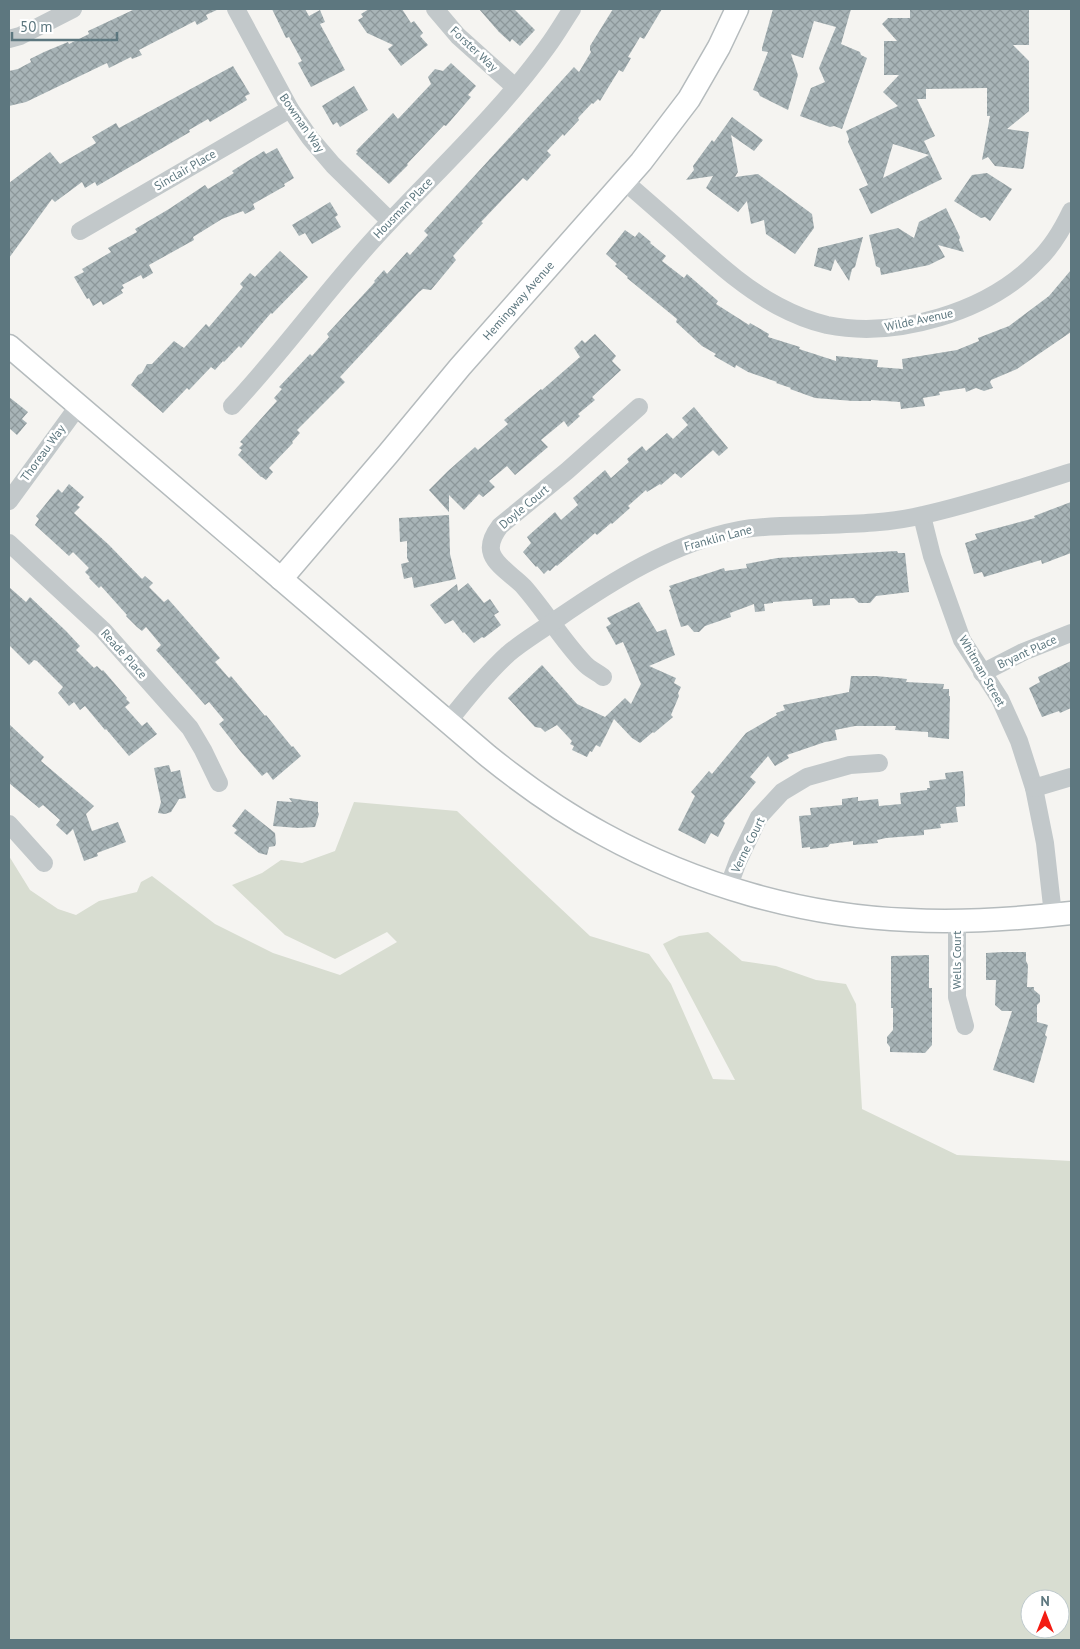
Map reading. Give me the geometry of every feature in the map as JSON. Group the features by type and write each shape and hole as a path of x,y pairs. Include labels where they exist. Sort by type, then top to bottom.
{"main road":[{"name":"Hemingway Avenue","path":"281,578 460,367 622,184 665,132 689,99 719,47 737,9"},
{"path":"9,346 488,756 525,785 603,834 645,855 728,888 788,903 856,916 957,922 1062,914"}],"street":[{"path":"9,39 20,36 73,9"},
{"name":"Bowman Way","path":"236,9 290,109 310,138 333,165 390,221"},
{"name":"Forster Way","path":"435,9 458,36 515,87"},
{"name":"Housman Place","path":"232,406 390,221 452,158 515,87 548,47 572,9"},
{"name":"Sinclair Place","path":"80,231 290,109"},
{"name":"Wilde Avenue","path":"622,184 631,187 734,278 756,294 804,318 828,325 853,328 879,328 906,324 960,311 980,302 1002,289 1036,262 1058,236 1071,211"},
{"name":"Thoreau Way","path":"9,500 79,405"},
{"name":"Doyle Court","path":"603,677 585,665 551,624 525,588 499,565 492,554 491,542 500,526 639,407"},
{"name":"Franklin Lane","path":"448,722 464,701 508,654 594,594 685,546 729,533 768,526 830,525 922,516 1019,489 1071,472"},
{"name":"Whitman Street","path":"922,516 932,556 962,640 1000,699 1019,741 1034,788 1062,914"},
{"name":"Reade Place","path":"9,543 103,630 190,728 219,782"},
{"name":"Bryant Place","path":"982,673 1023,652 1071,633"},
{"name":"Verne Court","path":"728,888 738,861 759,818 782,792 806,777 850,765 879,763"},
{"path":"1034,788 1071,777"},
{"path":"9,824 44,863"},
{"name":"Wells Court","path":"957,922 957,997 965,1026"}],"shaded area":[{"path":"354,802 457,811 590,936 649,954 671,984 713,1079 735,1080 663,944 679,936 708,932 742,961 776,966 816,980 846,984 856,1004 862,1109 957,1155 1071,1161 1071,1640 9,1640 9,856 30,890 58,909 76,915 99,901 137,892 141,882 152,876 215,924 273,953 340,975 397,942 387,932 335,959 285,935 232,885 262,873 281,860 302,863 335,851"}],"building":[{"path":"135,9 219,9 206,15 208,19 197,25 195,21 139,50 142,55 132,59 131,57 109,68 107,63 26,102 9,106 9,71 18,69 31,62 30,59 44,52 68,42 69,44 89,34 88,31"},
{"path":"272,9 305,9 309,16 320,10 325,22 320,24 345,70 311,87 298,63 302,61 289,37 286,38"},
{"path":"369,9 402,9 411,23 414,21 423,33 420,36 428,45 401,66 388,49 393,45 367,33 358,20 363,17 361,14"},
{"path":"479,9 514,9 535,30 520,46 512,39 510,42"},
{"path":"613,9 662,9 644,39 640,37 628,57 631,58 623,72 619,70 600,101 598,99 592,103 564,136 563,134 547,151 551,155 527,181 523,178 481,222 483,223 453,256 456,260 431,290 423,289 419,292 340,377 345,382 297,430 300,433 269,468 273,472 266,480 261,477 238,455 242,450 239,448 243,444 240,442 277,401 274,398 282,389 279,387 310,354 312,356 329,337 327,334 384,270 387,274 407,252 410,255 428,235 424,231 574,67 579,72 591,52 590,46"},
{"path":"773,9 851,9 841,44 860,52 861,55 867,58 842,129 834,126 830,127 800,116 811,88 825,82 819,68 836,27 814,21 803,58 791,54 798,75 788,110 760,96 758,92 753,90 768,52 762,51 762,48"},
{"path":"910,9 1029,9 1029,45 1013,45 1029,61 1029,111 1007,129 1029,132 1024,167 1023,169 995,166 988,157 982,160 990,116 987,116 987,88 926,89 926,99 917,99 935,136 924,141 942,179 871,214 859,189 868,185 848,142 849,139 846,131 898,106 883,92 899,75 884,75 884,41 897,41 882,24 888,18 910,18","holes":["893,144 929,155 883,178"]},
{"path":"451,63 476,86 468,95 471,97 446,126 444,125 389,184 356,154 358,152 356,151 393,113 398,119 431,84 428,77 435,69 443,71"},
{"path":"233,66 250,94 245,96 247,100 210,122 208,119 189,130 190,132 97,186 95,182 85,188 82,182 55,202 52,199 9,258 9,183 50,152 60,164 96,143 92,137 116,123 119,128"},
{"path":"354,86 368,110 340,127 337,122 333,125 322,106"},
{"path":"732,117 763,140 754,151 731,135 738,172 735,177 758,174 812,214 814,228 795,254 766,234 764,220 751,224 747,201 738,212 706,188 713,176 686,180 694,170 693,166"},
{"path":"277,148 294,178 284,184 285,186 253,204 255,209 245,214 243,211 222,219 193,237 194,240 149,265 153,273 143,279 141,275 122,285 124,288 121,290 123,293 103,305 101,301 93,306 89,298 87,299 74,277 84,272 82,269 111,252 108,248 137,232 135,229 205,185 208,189 264,151 266,154"},
{"path":"987,173 1012,189 990,221 985,217 981,218 954,201 972,175"},
{"path":"330,202 338,215 335,217 341,227 312,244 305,233 299,236 292,225"},
{"path":"946,208 960,237 959,240 964,252 938,245 945,257 929,265 881,275 880,268 876,266 869,235 898,228 914,238 919,222"},
{"path":"625,230 635,237 639,232 666,256 662,261 684,278 687,274 718,301 716,304 749,325 750,323 769,334 768,337 836,361 836,356 878,360 877,367 903,369 902,359 957,350 979,341 978,338 1009,326 1049,296 1071,270 1071,332 1017,369 991,380 993,388 984,391 976,388 966,392 965,388 939,392 940,395 923,398 925,406 901,409 900,402 815,398 748,372 736,365 735,368 714,356 716,354 702,346 676,322 677,319 627,278 615,266 617,264 606,254"},
{"path":"863,237 849,281 835,259 831,271 814,266 818,248"},
{"path":"280,251 308,277 271,313 241,348 239,346 215,370 211,367 163,413 131,385 147,364 152,364 174,341 184,348 206,324 209,327 243,287 240,284 250,273 255,277"},
{"path":"595,334 616,356 612,361 621,370 592,397 595,400 578,414 580,416 568,427 564,421 541,440 548,447 515,475 507,466 489,481 495,487 483,497 479,494 464,510 449,495 449,512 429,490 475,447 478,450 508,424 504,420 580,357 574,348 582,340 585,343"},
{"path":"9,397 28,412 22,419 27,423 17,435 9,428"},
{"path":"694,407 728,448 719,456 713,450 681,478 675,473 661,485 647,492 646,490 612,524 597,535 595,533 550,571 548,570 544,574 536,567 523,552 531,543 527,537 555,512 561,520 578,505 573,498 605,470 611,478 629,462 627,459 642,446 646,451 667,433 673,439 688,425 682,418"},
{"path":"69,484 84,497 77,505 80,507 74,513 142,579 145,576 153,583 149,587 164,602 168,599 220,658 215,662 229,678 231,676 301,756 273,780 267,772 262,776 219,724 224,720 209,702 205,705 156,650 161,645 146,627 142,631 137,627 101,586 99,588 89,578 85,572 89,568 73,552 69,556 35,525 39,519 36,516 58,489 62,493"},
{"path":"1071,502 1071,553 1042,564 1041,560 984,577 982,572 974,574 965,543 977,539 975,534 1035,518 1034,516"},
{"path":"449,515 450,554 456,579 414,588 412,577 404,579 401,564 409,562 407,558 407,541 400,542 399,518"},
{"path":"897,551 898,553 905,553 909,592 876,596 870,603 859,603 854,598 830,599 830,605 813,606 812,599 773,602 764,604 765,611 755,612 754,604 730,613 731,617 705,626 699,632 694,632 688,625 681,627 669,590 671,589 669,586 724,568 725,571 747,568 746,564 777,558"},
{"path":"468,583 484,603 490,599 499,612 494,615 501,625 474,643 453,620 445,624 430,605 457,584 458,591"},
{"path":"9,587 26,602 30,597 66,631 80,646 76,650 94,668 97,666 103,670 127,698 130,703 125,707 142,726 147,722 157,734 129,756 85,706 80,710 74,702 69,706 58,693 63,687 37,661 34,660 29,665 9,645"},
{"path":"639,602 657,632 666,629 675,655 649,666 676,678 674,683 681,687 671,715 673,717 640,743 632,738 614,719 600,747 596,745 587,757 572,750 574,746 570,744 572,741 557,725 545,732 541,728 535,727 508,698 542,665 577,704 605,717 625,698 631,704 641,684 623,642 616,645 606,627 611,624 607,618"},
{"path":"1071,661 1071,708 1060,713 1059,711 1042,717 1029,688 1040,682 1038,677"},
{"path":"851,676 876,676 907,679 906,682 944,684 943,689 949,689 950,696 949,739 928,737 928,732 895,730 896,726 855,726 835,730 837,740 825,742 787,755 789,758 775,766 768,756 750,777 756,782 723,821 725,823 718,837 711,833 705,844 678,830 695,796 691,792 709,771 712,774 746,733 777,715 776,713 785,710 783,705 849,692"},
{"path":"9,724 44,757 41,761 94,806 86,814 92,831 118,822 126,842 97,853 98,856 84,861 73,829 67,835 56,825 60,820 43,805 39,808 9,783"},
{"path":"169,765 171,772 180,770 186,798 179,799 171,812 165,814 158,813 161,802 154,768"},
{"path":"963,771 965,806 956,807 958,822 940,824 941,828 924,830 924,835 886,838 877,840 878,843 853,845 853,841 830,844 828,847 802,848 799,816 811,815 810,808 842,805 842,799 858,797 858,801 878,799 879,806 901,804 900,793 927,790 927,788 930,788 929,781 946,779 945,773"},
{"path":"289,798 318,802 319,814 315,827 273,826 277,801 292,802"},
{"path":"245,809 275,833 275,846 269,847 267,855 259,853 234,833 237,830 232,826"},
{"path":"1026,952 1028,965 1027,987 1034,987 1034,990 1040,995 1040,1002 1037,1005 1037,1022 1048,1025 1045,1035 1047,1037 1034,1083 993,1070 1012,1011 1002,1011 995,1005 996,980 986,980 986,953"},
{"path":"929,955 929,988 932,988 932,1045 925,1053 890,1052 887,1037 893,1030 891,956"}]}
